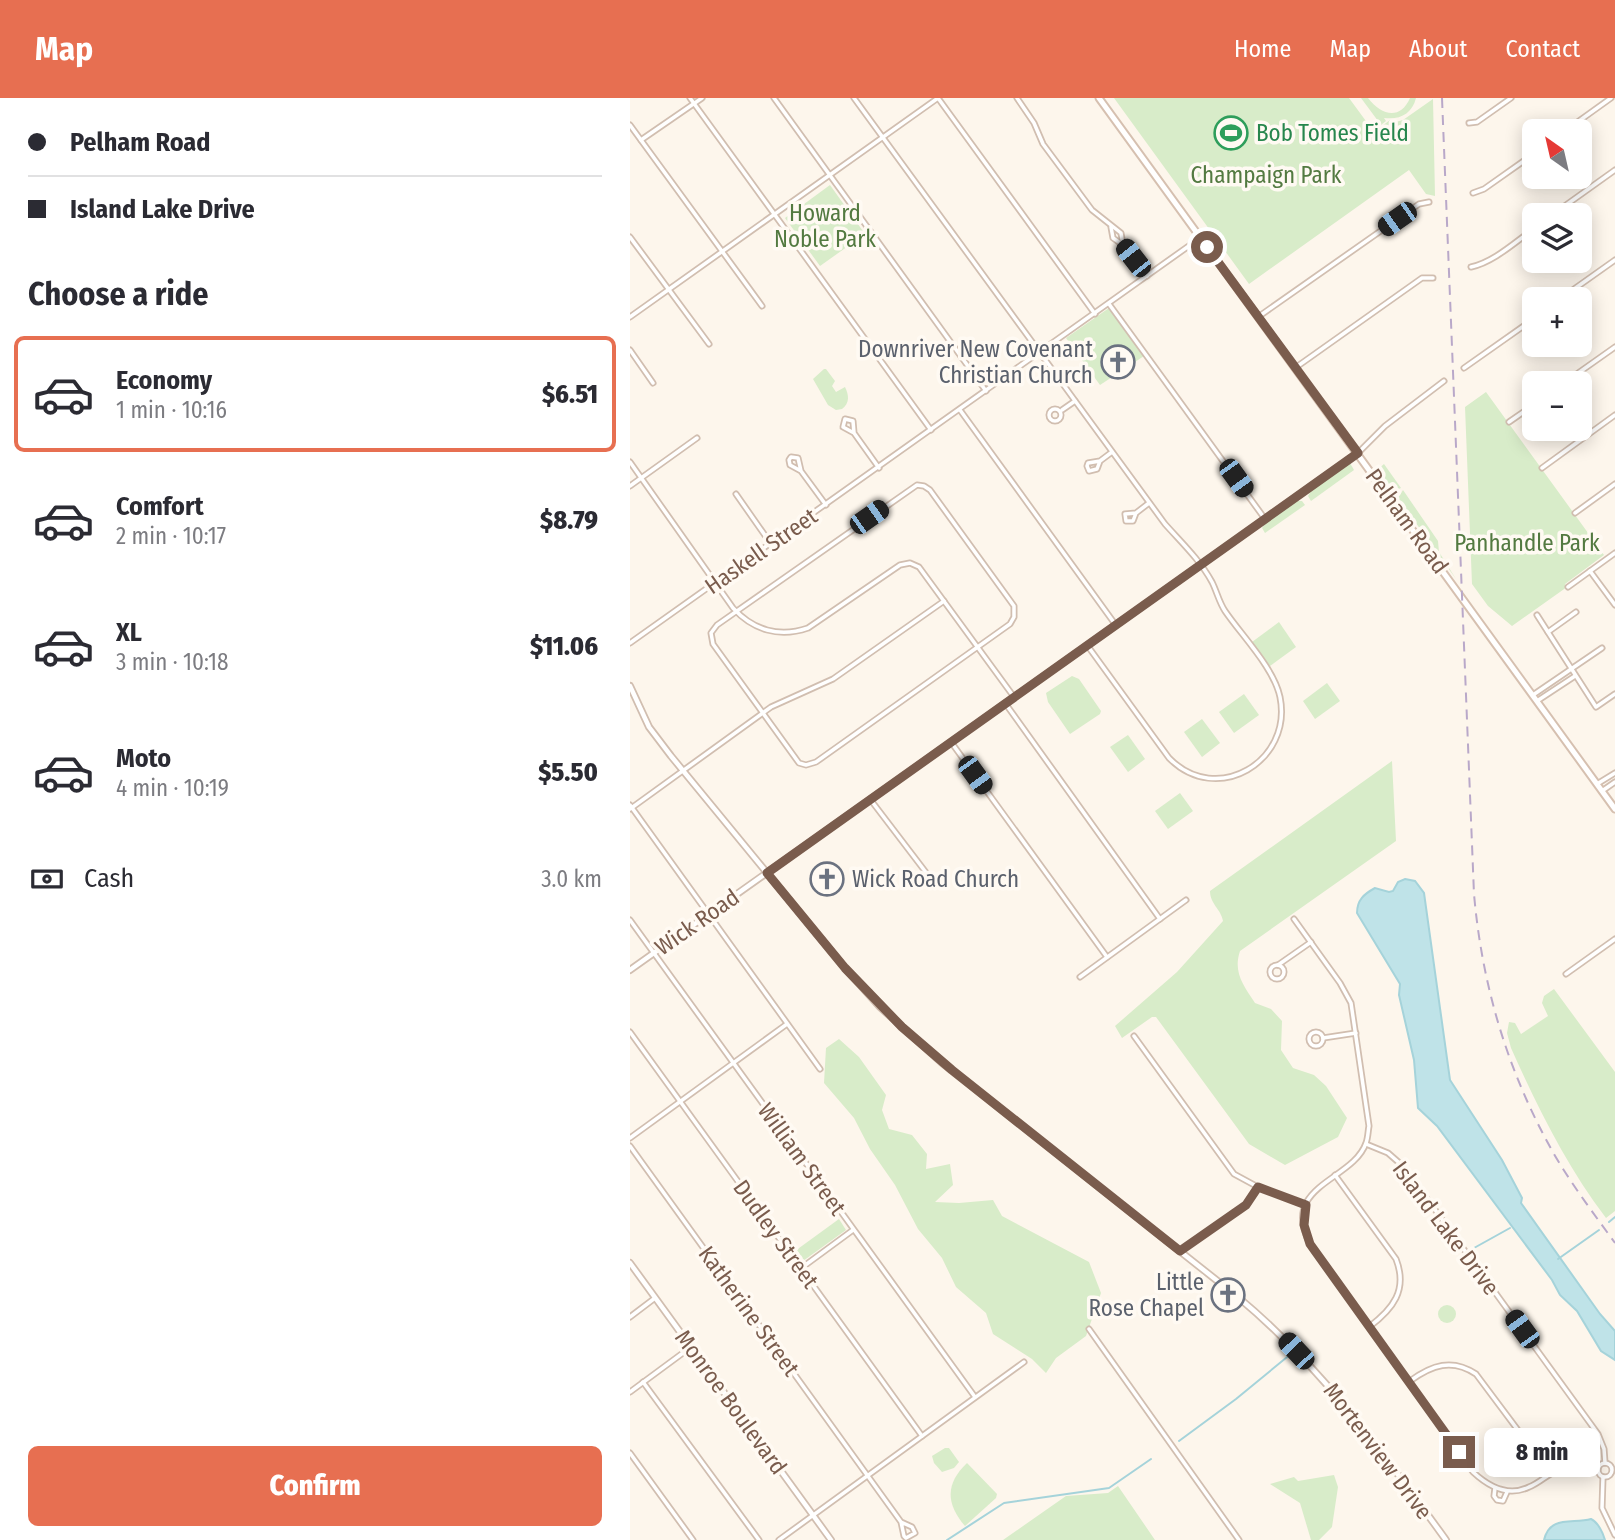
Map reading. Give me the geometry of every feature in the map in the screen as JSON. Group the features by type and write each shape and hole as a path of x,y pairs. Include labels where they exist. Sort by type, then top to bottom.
{"main road":[{"name":"Pelham Road","path":"1099,98 1615,809"}],"street":[{"path":"690,98 931,430"},
{"path":"641,141 702,98"},
{"path":"774,98 986,391"},
{"path":"855,98 1149,503 1213,584 1223,609 1271,676 1279,693 1281,708 1278,733 1268,751 1255,765 1236,776 1217,780 1203,778 1181,768 1170,758 1087,644"},
{"path":"630,317 938,98 1095,314"},
{"path":"1017,98 1043,144 1092,210 1121,233 1123,244"},
{"path":"1469,123 1478,122 1511,98"},
{"path":"1582,119 1611,98"},
{"path":"630,125 762,306"},
{"path":"1473,193 1484,189 1522,162"},
{"path":"1569,203 1615,170"},
{"path":"1258,317 1419,204 1429,202"},
{"path":"1111,227 1112,238 1123,244 1147,276"},
{"path":"1471,267 1482,265 1522,237"},
{"path":"630,238 709,344"},
{"name":"Haskell Street","path":"630,643 1200,239"},
{"path":"1577,287 1615,260"},
{"path":"1295,368 1422,278 1433,278"},
{"path":"1109,304 1265,519"},
{"path":"1464,368 1522,327"},
{"path":"1581,371 1615,347"},
{"path":"630,350 653,383"},
{"name":"Wick Road","path":"630,970 1358,453 1382,429 1444,381"},
{"path":"1062,410 1075,401"},
{"path":"960,410 1115,624"},
{"path":"1509,422 1522,413"},
{"path":"1542,468 1615,415"},
{"path":"854,433 879,468"},
{"path":"630,486 697,438"},
{"path":"1100,461 1112,452"},
{"path":"630,461 736,611 749,623 766,631 801,631 815,625 900,565 910,563 919,567 1014,697"},
{"path":"801,471 826,505"},
{"path":"1575,513 1615,484"},
{"path":"923,485 930,490 1010,599 1016,612 1010,624 816,762 806,765 794,758 713,644 711,634 714,628 736,611 912,487 923,485"},
{"path":"736,494 771,544"},
{"path":"1136,513 1149,503"},
{"path":"1568,587 1615,553"},
{"path":"1590,571 1615,605"},
{"path":"820,1069 630,807 762,714 781,702 833,679 944,601"},
{"path":"1548,632 1576,612"},
{"path":"1537,615 1596,707 1615,694"},
{"path":"1535,698 1602,648"},
{"path":"1535,698 1575,676"},
{"name":"Mortenview Drive","path":"630,687 649,727 845,968 902,1027 952,1070 1271,1325 1332,1388 1446,1540"},
{"path":"1005,704 1160,919"},
{"path":"951,741 1107,957"},
{"path":"1597,784 1615,773"},
{"path":"1602,791 1615,782"},
{"path":"870,799 931,879"},
{"path":"1080,977 1186,900"},
{"path":"1294,919 1352,1003 1369,1126 1366,1144"},
{"name":"William Street","path":"630,920 975,1397"},
{"path":"1566,974 1615,939"},
{"path":"1276,966 1311,942"},
{"path":"630,1138 787,1024"},
{"name":"Dudley Street","path":"630,1032 922,1436"},
{"path":"1323,1038 1356,1033"},
{"path":"1134,1036 1228,1166 1244,1180 1306,1205 1304,1225 1308,1241 1473,1472 1495,1488 1508,1492 1529,1487 1550,1473 1572,1466 1598,1469"},
{"name":"Island Lake Drive","path":"1306,1205 1314,1191 1355,1159 1366,1144 1388,1153 1404,1167 1598,1434 1604,1449 1605,1463"},
{"name":"Katherine Street","path":"630,1146 901,1522"},
{"path":"1335,1175 1396,1259 1399,1268 1398,1297 1387,1313 1369,1327"},
{"path":"1180,1251 1246,1205 1258,1187"},
{"path":"800,1269 853,1230"},
{"name":"Monroe Boulevard","path":"630,1263 831,1540"},
{"path":"630,1317 655,1298"},
{"path":"1089,1329 1239,1540"},
{"path":"630,1392 691,1347"},
{"path":"779,1540 1024,1362"},
{"path":"1409,1381 1427,1369 1447,1364 1467,1368 1476,1374 1550,1473"},
{"path":"643,1382 759,1540"},
{"path":"630,1453 693,1540"},
{"path":"1598,1469 1599,1465 1605,1463 1611,1467 1609,1475 1603,1477"},
{"path":"1598,1469 1603,1477 1602,1508 1615,1535"},
{"path":"1495,1488 1494,1496 1497,1500 1503,1501 1508,1492"},
{"path":"901,1522 912,1527 915,1533 913,1536 904,1536 901,1522"}],"green space":[{"name":"Champaign Park","path":"1114,98 1349,98 1374,132 1390,120 1392,123 1403,120 1433,99 1435,196 1426,194 1409,170 1249,284"},
{"path":"1361,98 1368,98 1384,112 1396,113 1410,98 1416,98 1408,112 1400,117 1384,118 1386,121 1381,125"},
{"name":"Howard Noble Park","path":"830,185 865,234 820,266 785,218"},
{"path":"1109,308 1144,356 1100,385 1066,338"},
{"path":"824,369 835,381 832,386 836,392 845,387 848,399 842,409 836,410 828,405 813,379"},
{"name":"Panhandle Park","path":"1486,392 1604,555 1565,584 1567,587 1512,626 1488,606 1472,584 1465,407"},
{"path":"1350,463 1354,470 1311,501 1308,496 1311,491"},
{"path":"1384,464 1401,488 1393,491 1377,470"},
{"path":"1403,490 1438,541 1439,552 1456,579 1398,498"},
{"path":"1296,501 1302,501 1305,505 1265,533 1262,528 1265,524"},
{"path":"1279,622 1296,647 1270,666 1252,642"},
{"path":"1072,676 1079,679 1101,711 1070,734 1048,702 1046,693"},
{"path":"1327,683 1340,701 1315,719 1303,701"},
{"path":"1244,694 1259,715 1234,733 1219,712"},
{"path":"1202,719 1220,743 1202,757 1184,732"},
{"path":"1128,735 1145,759 1128,772 1110,747"},
{"path":"1392,761 1396,841 1240,951 1240,978 1247,990 1255,1003 1271,1009 1282,1021 1281,1050 1293,1068 1314,1075 1326,1086 1347,1118 1338,1137 1285,1165 1249,1144 1156,1017 1152,1017 1122,1038 1115,1026 1177,972 1223,921 1210,891"},
{"path":"1180,793 1193,811 1168,829 1155,811"},
{"path":"1554,989 1615,1072 1615,1211 1606,1218 1578,1178 1554,1136 1511,1048 1507,1033 1509,1022 1515,1023 1521,1034 1548,1016 1542,1003 1544,996"},
{"path":"839,1039 859,1057 886,1095 882,1110 889,1129 912,1135 927,1154 926,1169 950,1164 953,1185 935,1202 993,1200 1002,1216 1089,1262 1101,1293 1086,1336 1056,1358 1046,1373 1032,1359 993,1334 986,1313 956,1287 942,1258 918,1229 854,1118 824,1083 826,1048"},
{"path":"839,1219 846,1230 803,1261 795,1251"},
{"path":"1447,1305 1453,1308 1456,1314 1453,1320 1447,1323 1441,1320 1438,1314 1441,1308"},
{"path":"949,1448 959,1462 954,1468 942,1472 932,1456"},
{"path":"967,1463 997,1494 996,1498 965,1526 954,1510 951,1494 955,1479"},
{"path":"1334,1475 1338,1487 1332,1527 1319,1540 1311,1540 1300,1503 1270,1484 1294,1477 1298,1481"},
{"path":"1118,1486 1155,1540 1003,1540 1066,1496 1108,1493"}],"water":[{"path":"1405,879 1415,881 1424,893 1450,1080 1502,1160 1522,1198 1521,1203 1615,1331 1615,1360 1601,1351 1577,1311 1560,1295 1552,1280 1437,1126 1418,1108 1414,1060 1399,995 1400,984 1357,913 1362,898 1375,888 1393,891 1398,882"},
{"path":"1591,1519 1602,1531 1605,1540 1544,1540 1547,1532 1556,1524"}],"waterway":[{"path":"1609,1222 1615,1217"},
{"path":"1474,1248 1510,1228"},
{"path":"1558,1259 1599,1230"},
{"path":"1179,1441 1292,1353"},
{"path":"947,1540 1004,1503 1109,1488 1151,1459"}],"railway":[{"path":"1442,98 1474,894 1483,962 1500,1028 1523,1092 1561,1166 1615,1243"}],"place":[{"name":"Bob Tomes Field","path":"1231,133"},
{"name":"Downriver New Covenant Christian Church","path":"1118,362"},
{"name":"Wick Road Church","path":"827,879"},
{"name":"Little Rose Chapel","path":"1228,1295"}],"route":[{"path":"1207,247 1358,453 767,873 880,1007 952,1070 1180,1251 1246,1205 1258,1187 1306,1205 1304,1225 1310,1244 1459,1452"}]}
